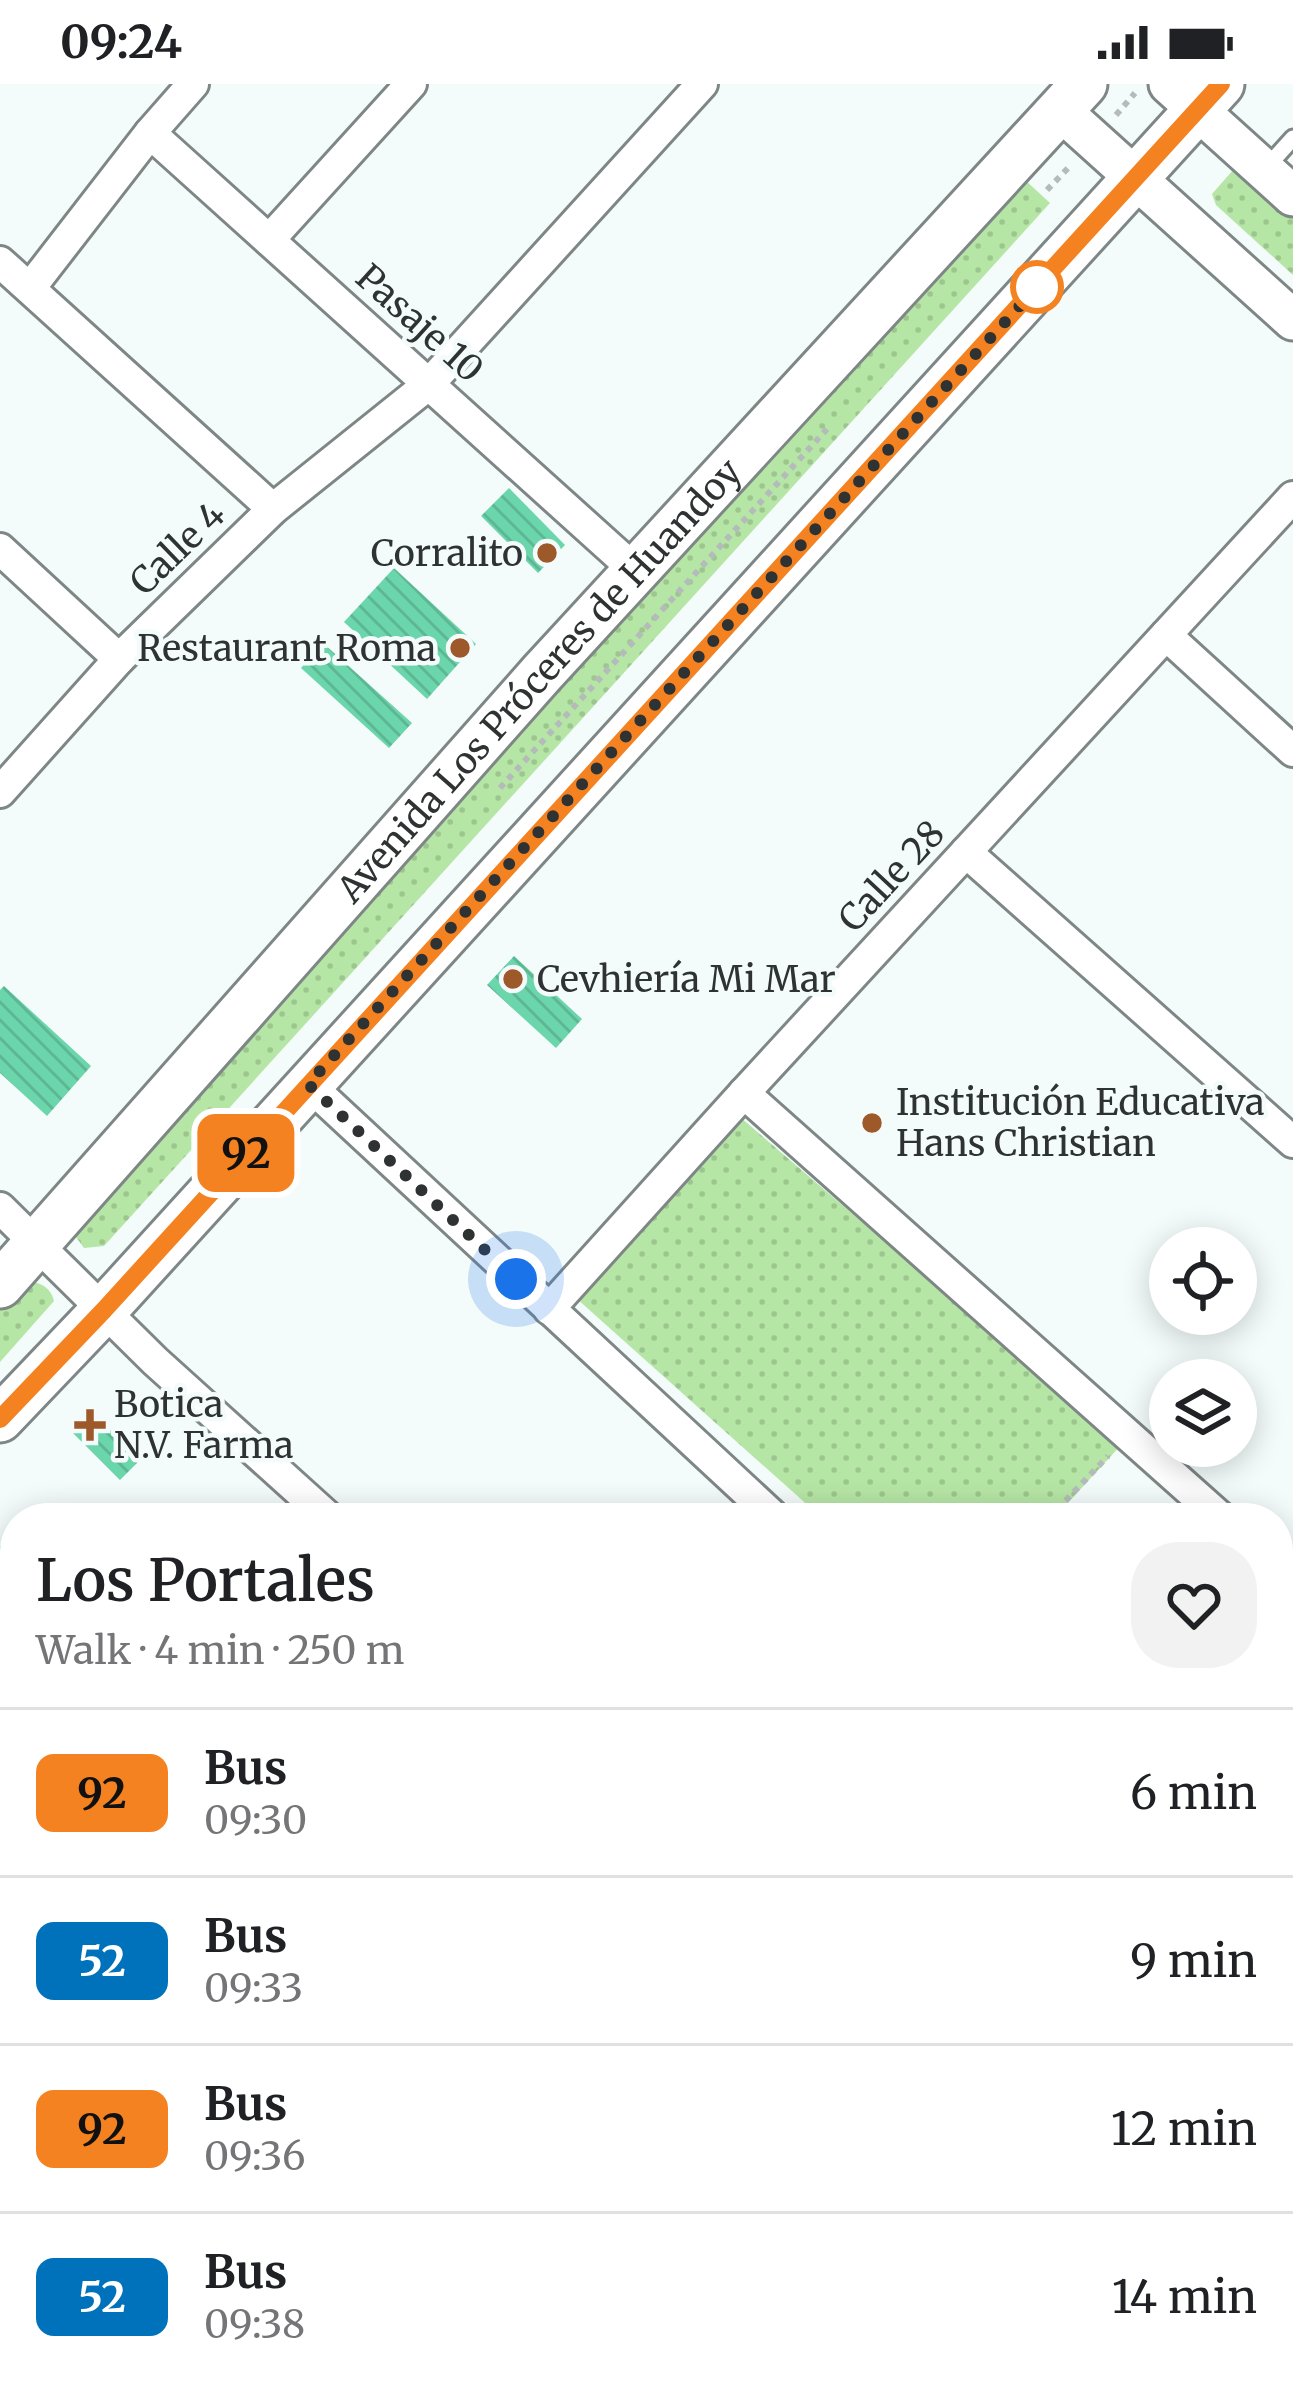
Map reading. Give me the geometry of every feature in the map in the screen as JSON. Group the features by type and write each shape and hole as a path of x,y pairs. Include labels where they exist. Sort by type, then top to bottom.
{"main road":[{"path":"0,1419 1136,176 1196,92"},
{"name":"Avenida Los Próceres de Huandoy","path":"13,1267 542,673 1079,111"}],"street":[{"path":"29,288 193,84"},
{"path":"269,240 411,84"},
{"name":"Calle 4","path":"4,780 119,659 273,509 429,384 701,84"},
{"path":"1196,92 1279,183"},
{"path":"1079,111 1136,176 1293,320"},
{"name":"Pasaje 10","path":"151,133 637,571"},
{"path":"0,262 273,509"},
{"name":"Calle 28","path":"549,1309 1293,497"},
{"path":"0,549 119,659"},
{"path":"1166,635 1293,751"},
{"path":"966,852 1293,1142"},
{"path":"308,1084 759,1503"},
{"path":"744,1093 1204,1503"},
{"path":"0,1208 13,1267 104,1310 312,1503"}],"lane":[{"path":"1279,183 1293,138"}],"path":[{"path":"1034,205 1079,111 1143,84"},
{"path":"499,789 832,424"},
{"path":"1063,1503 1115,1449"}],"green space":[{"path":"1234,169 1293,218 1293,275 1216,205 1212,194"},
{"path":"1024,179 1050,203 104,1246 84,1248 73,1233 76,1219"},
{"path":"740,1117 1121,1445 1068,1503 805,1503 576,1298"},
{"path":"21,1281 42,1285 54,1301 0,1362 0,1305"}],"building":[{"path":"509,488 565,545 538,573 481,516"},
{"path":"394,568 476,644 427,699 344,622"},
{"path":"323,643 412,723 389,748 301,668"},
{"path":"514,956 582,1019 556,1048 487,985"},
{"path":"4,986 91,1066 47,1116 0,1073 0,990"},
{"path":"93,1413 140,1460 120,1480 73,1433"}],"bus line":[{"name":"92","path":"0,1419 1221,84"}],"place":[{"name":"Corralito","path":"547,553"},
{"name":"Restaurant Roma","path":"460,648"},
{"name":"Cevhiería Mi Mar","path":"513,979"},
{"name":"Institución Educativa Hans Christian","path":"872,1123"},
{"name":"Botica N.V. Farma","path":"90,1425"}],"route":[{"path":"516,1279 308,1084 1037,287"}]}
